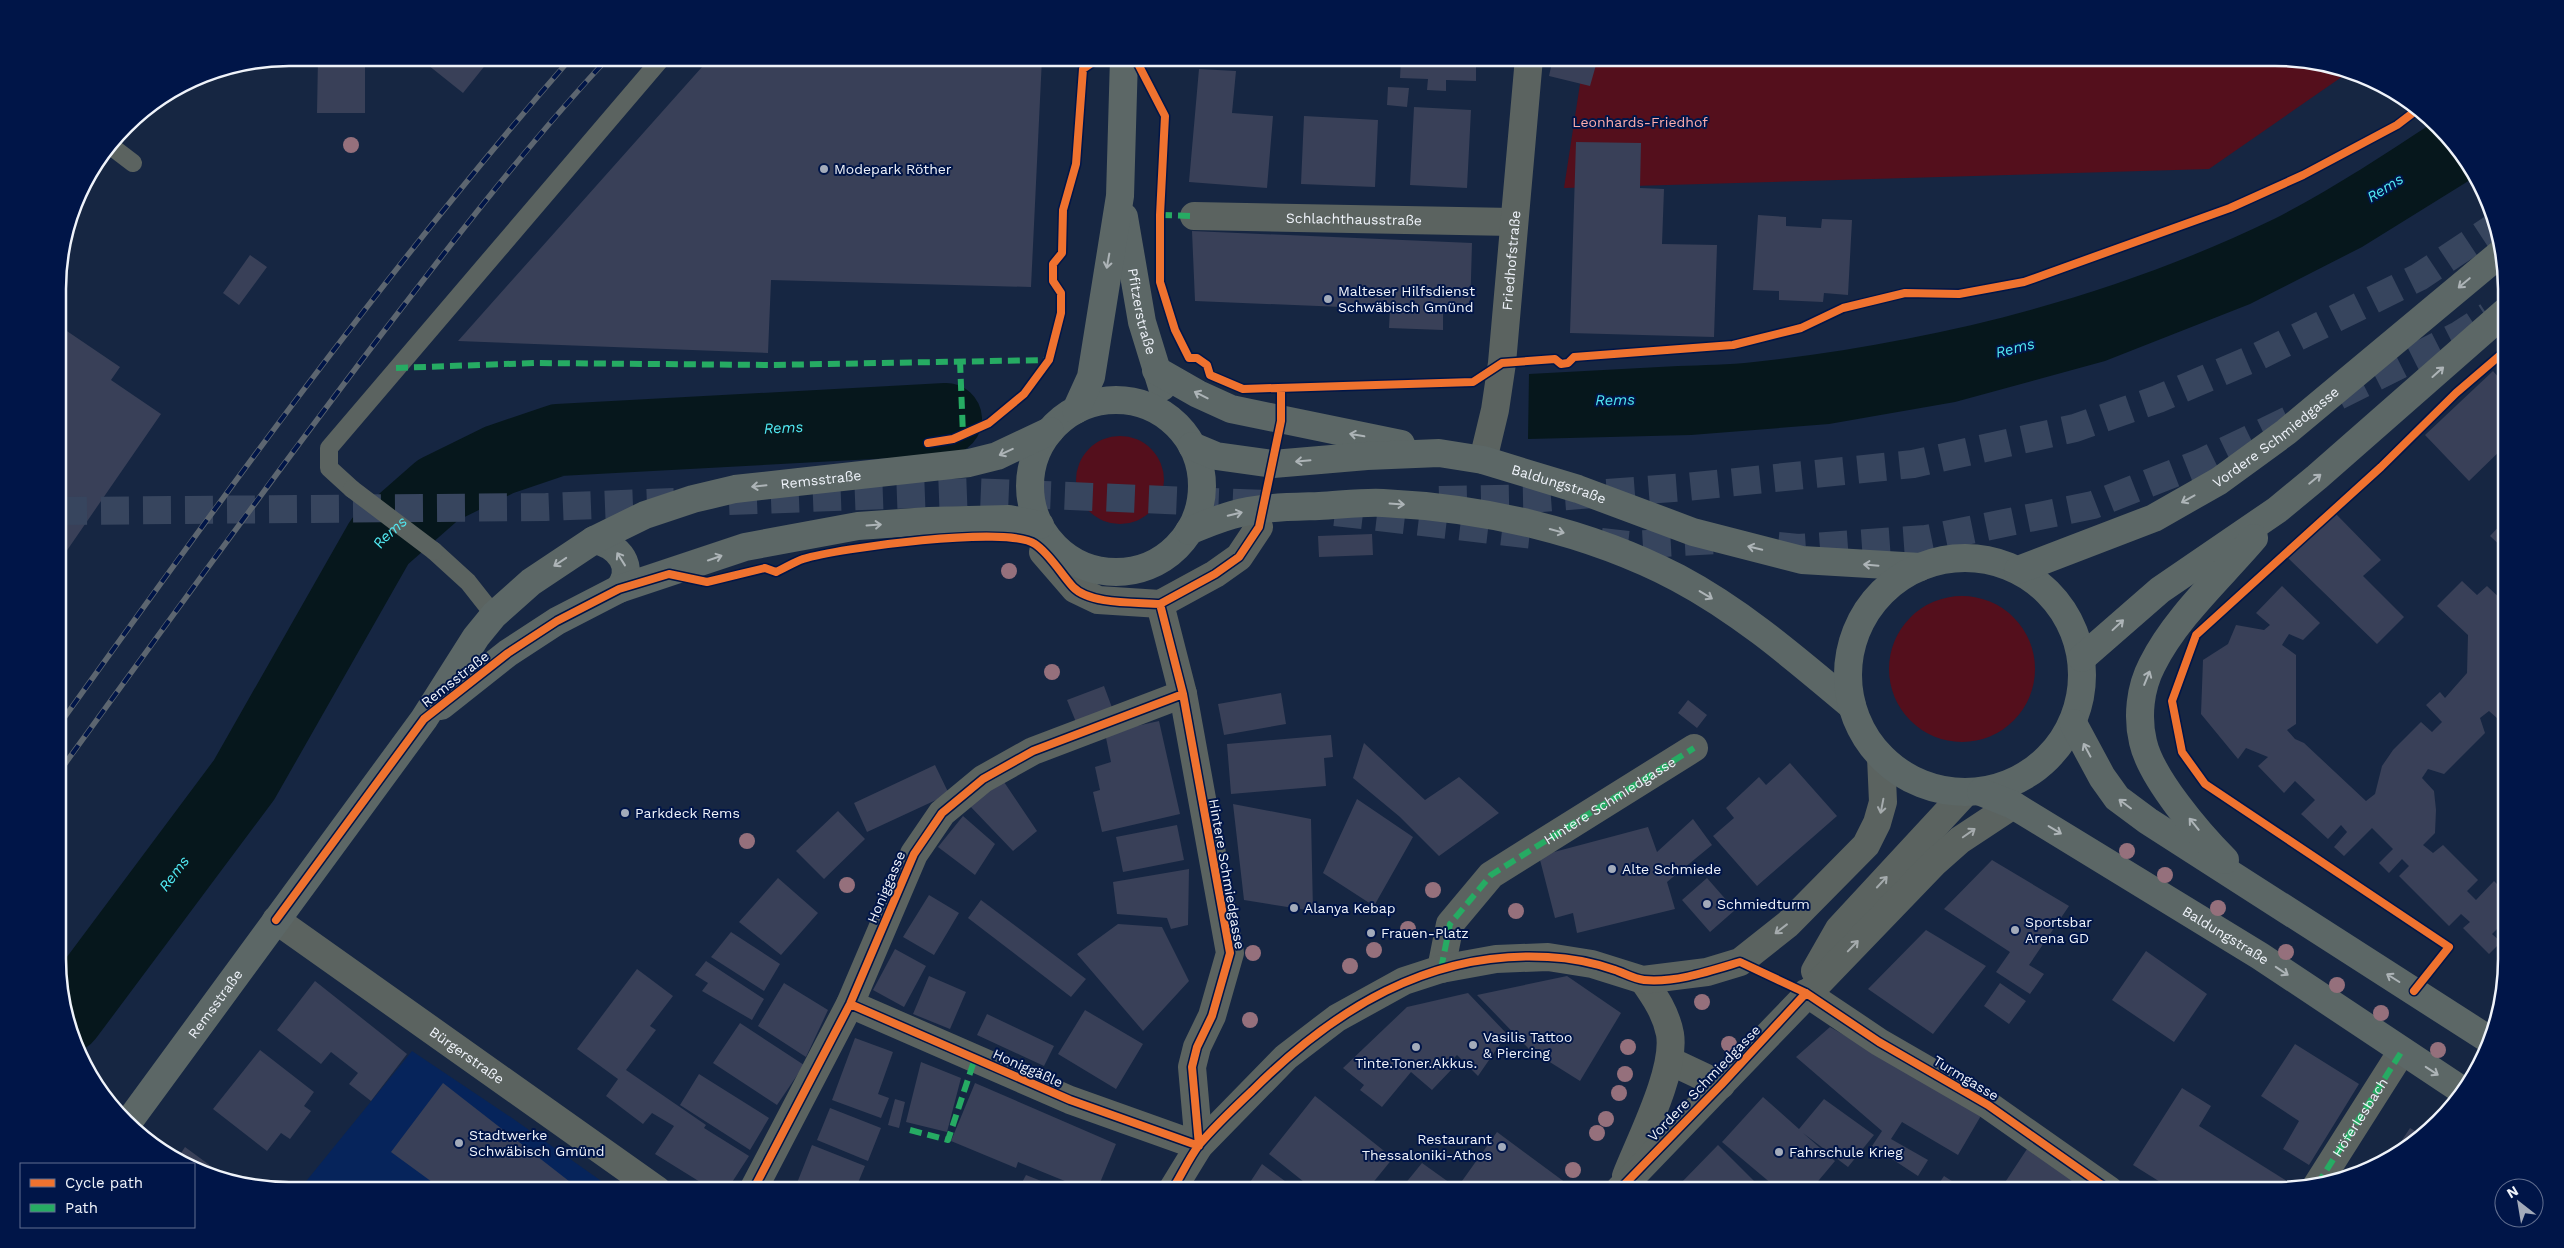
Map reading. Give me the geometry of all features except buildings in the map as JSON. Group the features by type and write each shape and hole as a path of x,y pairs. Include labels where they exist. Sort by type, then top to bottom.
{"main road":[{"name":"Pfitzerstraße","path":"1076,410 1091,377 1120,196 1124,66"},
{"name":"Pfitzerstraße","path":"1120,196 1142,322 1156,370 1175,423"},
{"name":"Vordere Schmiedgasse","path":"2018,570 2154,518 2219,481 2286,432 2495,257"},
{"path":"2082,658 2160,590 2277,510 2357,444 2498,318"},
{"path":"1156,370 1198,394 1231,409 1439,453"},
{"path":"1113,400 1132,403 1160,412 1175,423 1192,446 1202,474 1201,503 1190,531 1158,562 1144,568 1114,572 1098,570 1070,559 1058,549 1040,525 1032,502 1031,478 1037,454 1050,431 1076,410 1094,403 1113,400"},
{"name":"Remsstraße","path":"133,1117 424,719 476,637 494,615 531,582 594,540 645,515 693,499 736,488 970,463 997,456 1050,431"},
{"name":"Baldungstraße","path":"1192,446 1231,459 1273,464 1367,456 1439,453 1483,460 1578,489 1693,532 1802,560 1920,567"},
{"path":"1190,531 1232,515 1265,508 1381,503 1508,518 1580,537 1628,555 1678,578 1732,611 1792,656 1852,706"},
{"path":"2250,886 2217,852 2176,803 2155,769 2143,744 2140,721 2143,687 2152,664 2190,610 2277,510"},
{"name":"Remsstraße","path":"424,719 508,653 557,621 619,589 745,547 858,526 983,518 1008,519 1040,525"},
{"path":"594,540 603,542 615,550 623,560 627,570 626,580 619,589"},
{"path":"1949,559 1986,560 2018,570 2044,588 2058,603 2074,630 2082,658 2083,677 2079,704 2073,723 2053,753 2021,779 2002,787 1973,792 1935,789 1907,778 1881,757 1863,734 1852,706 1848,678 1850,653 1857,629 1867,611 1881,594 1899,579 1920,567 1949,559"},
{"path":"2073,723 2102,777 2117,798 2148,821 2484,1035"},
{"name":"Baldungstraße","path":"1973,792 2013,805 2260,956 2457,1087"}],"street":[{"name":"Friedhofstraße","path":"1483,460 1502,363 1528,66"},
{"name":"Schlachthausstraße","path":"1194,216 1513,222"},
{"path":"1043,552 1075,590 1098,600 1160,604 1215,574 1239,557 1259,527"},
{"name":"Hintere Schmiedgasse","path":"1160,604 1183,694 1230,953 1212,1016 1197,1047 1192,1067 1199,1146"},
{"name":"Honiggasse","path":"757,1182 850,1004 914,854 942,814 983,779 1033,751 1183,694"},
{"name":"Hintere Schmiedgasse","path":"1441,969 1450,924 1491,875 1694,748"},
{"path":"1177,1182 1199,1146 1286,1057 1337,1018 1379,993 1404,981 1441,969 1496,959 1548,957 1592,964 1643,980 1707,972 1740,962 1788,924 1866,845 1877,823 1884,802 1881,757"},
{"name":"Vordere Schmiedgasse","path":"1806,993 1813,973 1839,929 1973,792"},
{"name":"Vordere Schmiedgasse","path":"1627,1182 1721,1085 1806,993 1934,863 1960,840 2013,805"},
{"name":"Bürgerstraße","path":"276,920 646,1182"},
{"path":"1623,1182 1670,1061 1670,1035 1665,1016 1643,980"},
{"name":"Turmgasse","path":"1806,993 1879,1042 1988,1105 2098,1182"},
{"name":"Honiggäßle","path":"850,1004 1070,1100 1199,1146"},
{"name":"Höferlesbach","path":"2323,1176 2402,1051"},
{"name":"Vordere Schmiedgasse","path":"1670,1061 1721,1085"}],"lane":[{"path":"494,615 468,582 434,551 352,489 329,468 329,448 655,66"},
{"path":"116,150 133,163"}],"shaded area":[{"name":"Stadtwerke Schwäbisch Gmünd","path":"412,1051 603,1182 306,1182"}],"green space":[{"name":"Leonhards-Friedhof","path":"1583,66 2275,66 2304,68 2342,77 2209,169 1564,188"},
{"path":"1120,436 1137,439 1151,449 1161,463 1164,480 1161,497 1151,511 1137,521 1120,524 1103,521 1089,511 1079,497 1076,480 1079,463 1089,449 1103,439"},
{"path":"1962,596 1990,601 2014,617 2030,641 2035,669 2030,697 2014,721 1990,737 1962,742 1934,737 1910,721 1894,697 1889,669 1894,641 1910,617 1934,601"}],"water":[{"path":"2427,127 2452,154 2469,180 2362,247 2250,304 2105,361 1955,402 1829,424 1691,435 1528,439 1529,374 1754,362 1888,342 1955,329 2020,313 2085,294 2149,272 2212,247 2295,208"}],"waterway":[{"name":"Rems","path":"73,1009 244,780 380,541 438,490 499,460 558,440 946,419"}],"tunnel":[{"path":"1439,500 1541,498 1686,487 1913,464 2075,428 2158,399 2259,356 2419,277 2490,230"},
{"path":"2338,396 2459,335 2488,316"},
{"path":"1778,546 1798,548 1926,539 2093,505 2200,463 2293,418"},
{"path":"729,501 971,492 1264,504"},
{"path":"66,511 546,507 674,502"},
{"path":"1335,512 1534,535"},
{"path":"1601,542 1628,545 1718,540"}],"railway":[{"path":"66,715 307,385 436,219 564,66"},
{"path":"66,762 259,498 381,335 520,159 601,66"}],"marked path":[{"path":"1160,215 1194,216"},
{"path":"396,368 534,363 771,365 1049,360"},
{"path":"960,361 963,435"},
{"path":"1441,969 1450,924 1491,875 1694,748"},
{"path":"2323,1176 2402,1051"},
{"path":"910,1130 948,1140 975,1058"}],"cycle path":[{"path":"928,443 953,439 989,423 1024,394 1049,360 1061,313 1061,293 1053,281 1053,264 1062,253 1063,210 1076,164 1083,69 1087,66"},
{"path":"1139,66 1165,116 1160,215 1160,282 1175,330 1189,358 1197,358 1207,365 1210,375 1243,389 1473,382 1502,363 1555,359 1561,364 1568,363 1574,357 1733,345 1801,328 1843,308 1905,293 1959,294 2024,282 2230,208 2303,175 2397,125 2412,114"},
{"path":"2414,991 2449,947 2205,784 2182,752 2172,701 2196,635 2381,467 2456,393 2498,357"},
{"path":"1160,604 1215,574 1239,557 1259,527 1281,421 1281,388"},
{"path":"276,920 424,719 508,653 557,621 619,589 669,574 707,582 765,568 776,572 803,559 850,549 922,540 992,537 1019,539 1035,544 1073,587 1091,597 1114,602 1160,604"},
{"path":"850,1004 1070,1100 1199,1146 1192,1067 1197,1047 1212,1016 1230,953 1183,694 1160,604"},
{"path":"757,1182 850,1004 914,854 942,813 983,779 1033,751 1183,694"},
{"path":"1177,1182 1199,1145 1225,1117 1283,1062 1350,1011 1386,991 1423,975 1463,964 1504,957 1565,958 1591,963 1644,980 1668,980 1692,976 1740,962 1806,993 1879,1042 1988,1105 2098,1182"},
{"path":"1627,1182 1721,1085 1806,993"}],"place":[{"name":"Modepark Röther","path":"824,169"},
{"name":"Malteser Hilfsdienst Schwäbisch Gmünd","path":"1328,299"},
{"name":"Parkdeck Rems","path":"625,813"},
{"name":"Alte Schmiede","path":"1612,869"},
{"name":"Schmiedturm","path":"1707,904"},
{"name":"Alanya Kebap","path":"1294,908"},
{"name":"Sportsbar Arena GD","path":"2015,930"},
{"name":"Frauen-Platz","path":"1371,933"},
{"name":"Vasilis Tattoo & Piercing","path":"1473,1045"},
{"name":"Tinte.Toner.Akkus.","path":"1416,1047"},
{"name":"Stadtwerke Schwäbisch Gmünd","path":"459,1143"},
{"name":"Restaurant Thessaloniki-Athos","path":"1502,1147"},
{"name":"Fahrschule Krieg","path":"1779,1152"}]}
